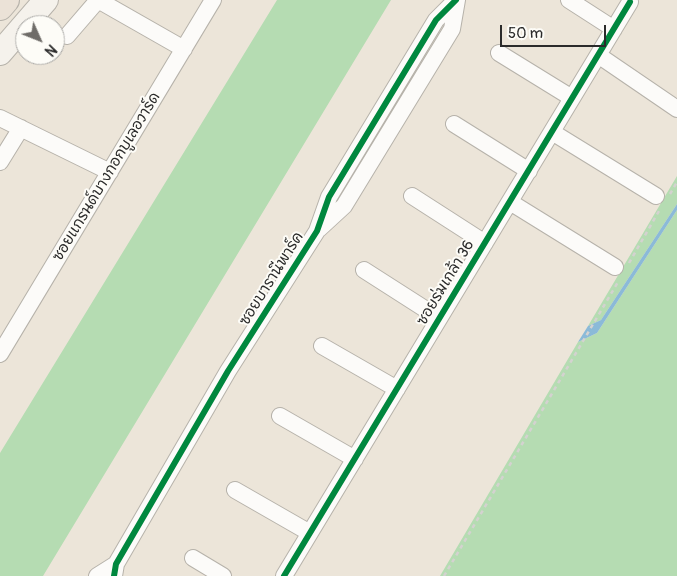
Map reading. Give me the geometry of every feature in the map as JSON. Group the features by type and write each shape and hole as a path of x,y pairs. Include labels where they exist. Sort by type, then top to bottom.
{"main road":[{"path":"0,7 6,0"},
{"path":"0,53 46,0"}],"street":[{"path":"67,36 98,0 184,49"},
{"name":"ซอยแกรนด์บางกอกบูเลอวาร์ด","path":"0,354 214,0"},
{"name":"ซอยบารานีพาร์ค","path":"97,576 115,570 228,370 317,231 344,206 452,29 456,0"},
{"path":"569,0 614,29"},
{"name":"ซอยร่มเกล้า 36","path":"284,576 630,2"},
{"path":"499,53 572,98"},
{"path":"598,55 675,102"},
{"path":"0,118 110,172"},
{"path":"454,124 529,171"},
{"path":"0,162 21,128"},
{"path":"552,132 662,200"},
{"path":"412,196 485,243"},
{"path":"510,202 621,270"},
{"path":"364,270 439,318"},
{"path":"322,346 397,389"},
{"path":"280,416 355,459"},
{"path":"235,490 310,533"},
{"path":"193,558 223,576"}],"path":[{"path":"444,576 662,200 677,182"}],"green space":[{"path":"277,0 391,0 43,576 0,576 0,453"},
{"path":"677,176 677,204 601,320 588,326"},
{"path":"677,210 677,576 440,576 578,342 597,333"}],"water":[{"path":"677,204 677,210 597,333 578,342 588,326 601,320"}],"cycle path":[{"path":"114,576 116,564 228,371 317,231 329,197 436,20 456,0"},
{"path":"284,576 630,2"}]}
